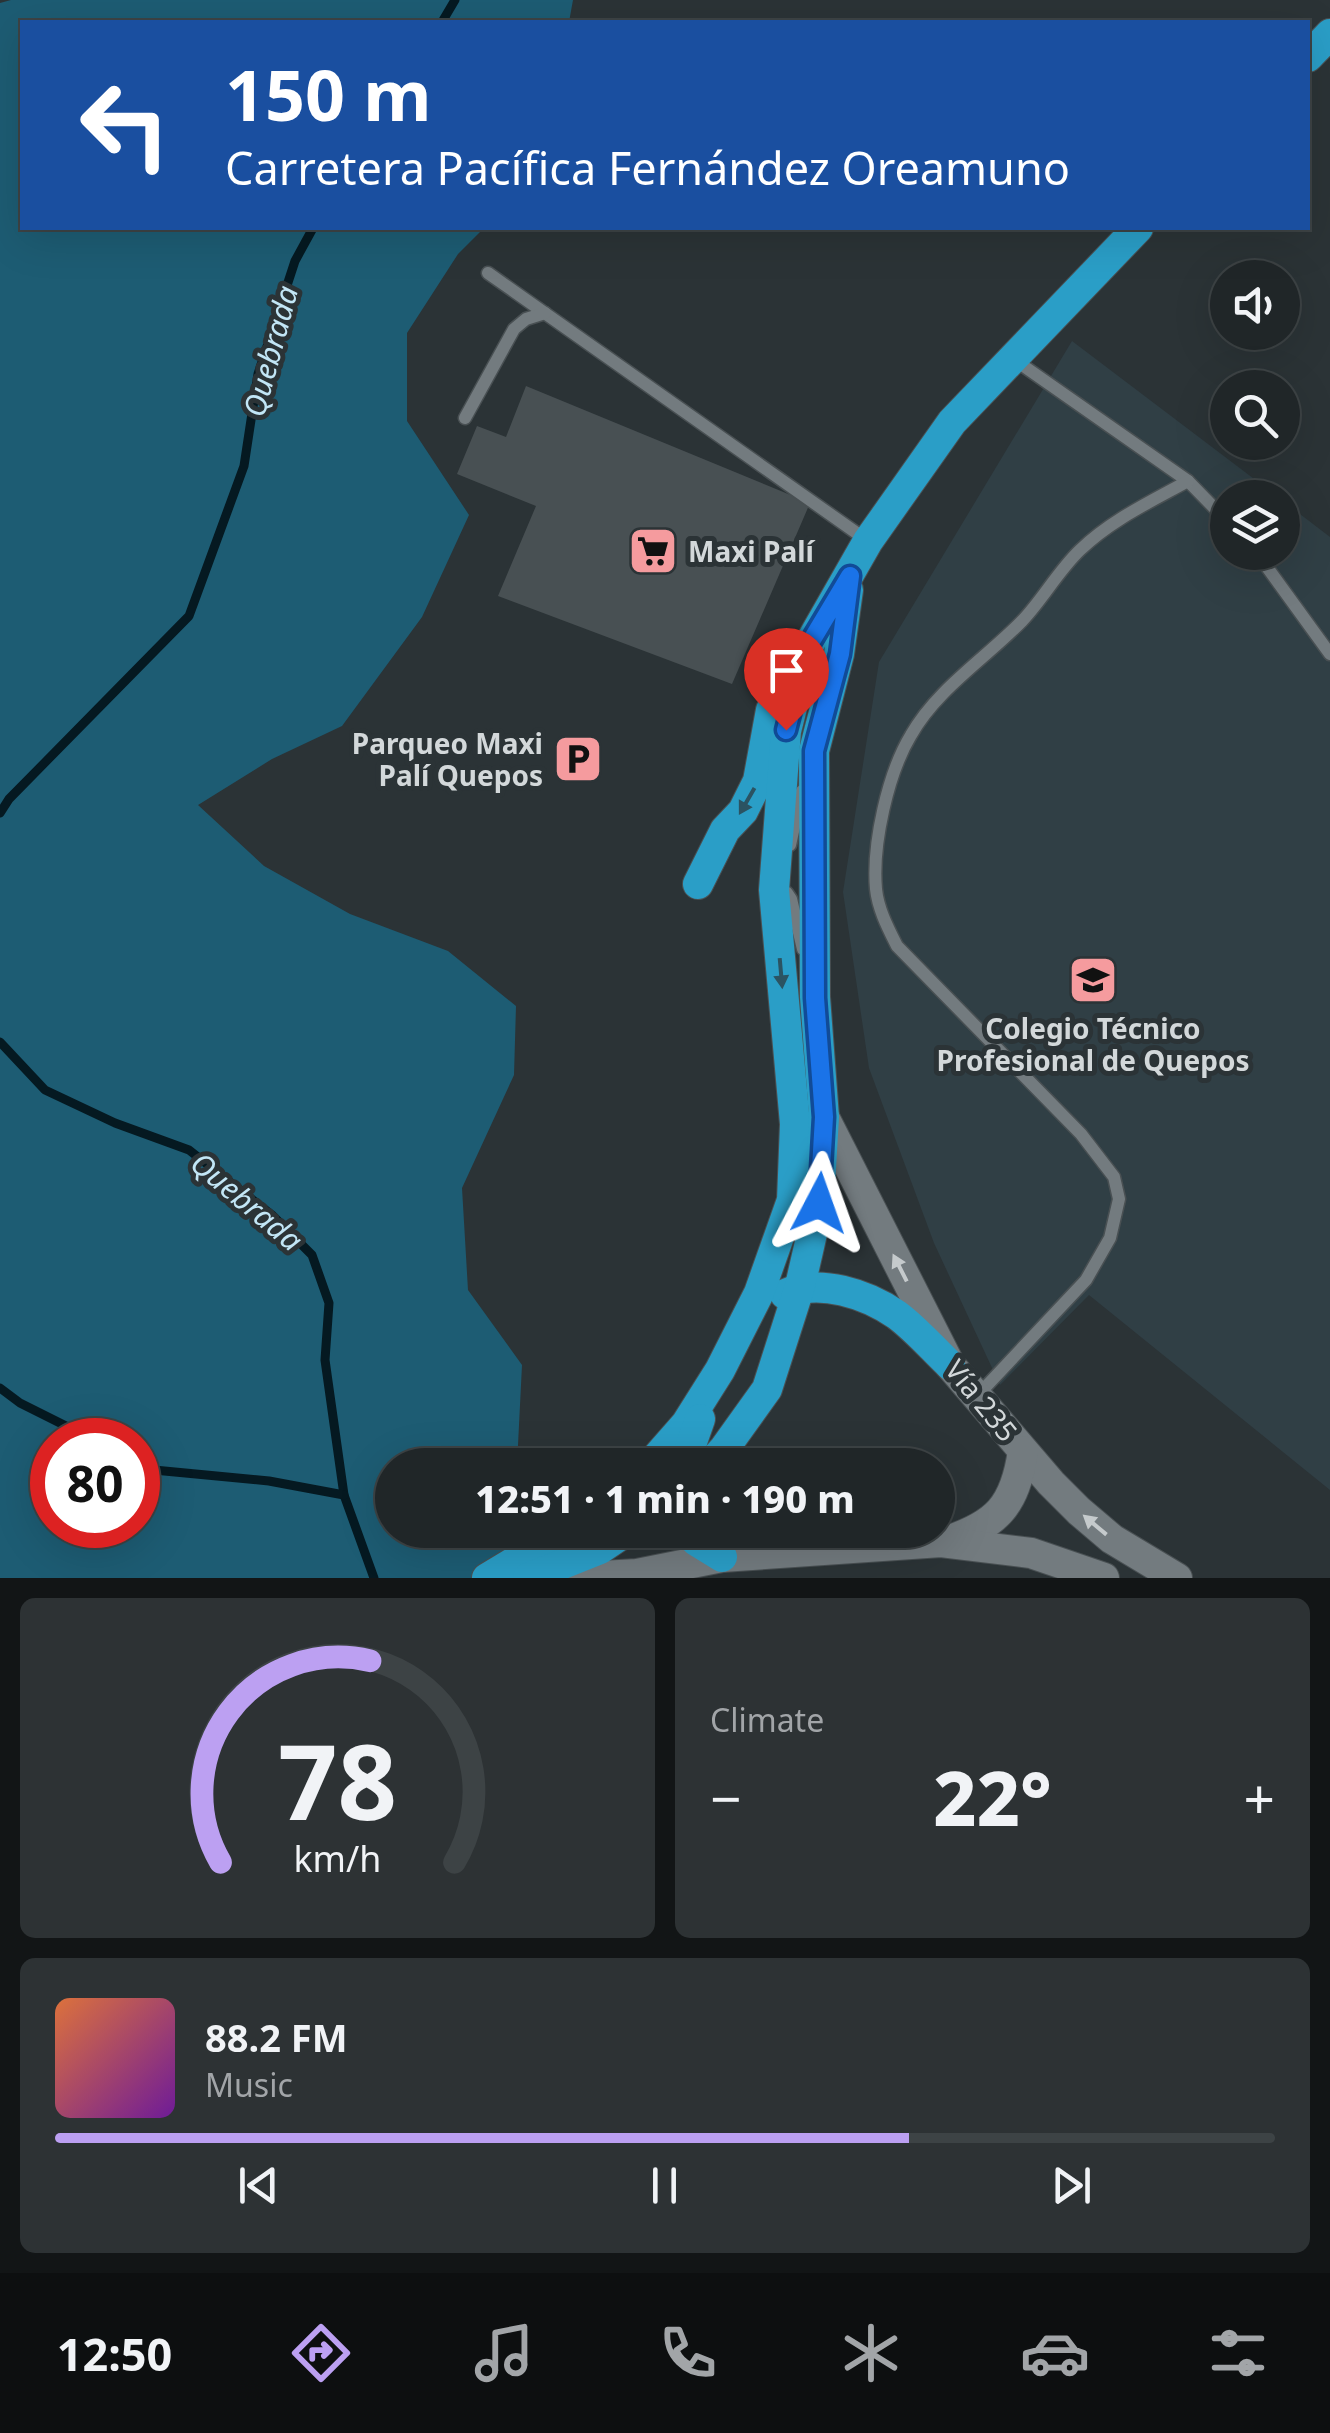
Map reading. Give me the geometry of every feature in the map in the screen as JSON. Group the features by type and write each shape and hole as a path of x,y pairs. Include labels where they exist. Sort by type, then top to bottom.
{"highway":[{"path":"1310,55 1330,34"},
{"path":"698,884 725,830 742,811 758,781 768,716 784,677 807,648 868,541 952,422 1136,230"},
{"path":"725,1448 767,1388 800,1286 819,1203 824,1117 815,998 814,751 840,654 850,576"},
{"path":"665,1448 686,1424 720,1370 748,1316 792,1200 794,1124 774,890 786,730 807,648"},
{"path":"748,1316 800,1286 844,1291 897,1315 950,1364"},
{"path":"690,1448 720,1370"},
{"path":"488,1578 537,1548"},
{"path":"528,1578 601,1548"},
{"path":"707,1548 722,1558"}],"main road":[{"name":"Vía 235","path":"824,1117 950,1364 1079,1511 1112,1539 1177,1578"},
{"path":"955,1537 972,1532 1009,1500 1019,1482 1023,1451"},
{"path":"955,1544 1031,1552 1104,1578"},
{"path":"567,1578 637,1574 722,1558 859,1548"}],"lane":[{"path":"488,273 868,541"},
{"path":"466,418 514,329 526,319 545,313"},
{"path":"1012,358 1188,481 1210,504"},
{"path":"977,1395 1086,1280 1110,1238 1120,1199 1114,1177 1081,1134 897,946 884,920 876,889 880,834 890,785 911,734 942,696 1024,619 1078,552 1114,522 1188,481"},
{"path":"1269,570 1330,654"},
{"path":"814,751 786,866 774,890 791,899 815,998"}],"shaded area":[{"path":"573,0 569,20 20,20 20,230 482,230 458,254 407,333 407,421 469,515 422,617 342,726 272,759 198,805 264,866 350,914 448,951 516,1006 514,1075 462,1188 468,1290 522,1365 518,1448 375,1448 375,1548 541,1548 555,1578 0,1578 0,3"},
{"name":"Colegio Técnico Profesional de Quepos","path":"1072,341 1210,446 1210,460 1229,460 1256,480 1210,480 1210,570 1300,570 1300,514 1330,537 1330,1490 1089,1295 1000,1385 934,1243 869,1068 843,892 879,662"}],"building":[{"name":"Maxi Palí","path":"526,386 810,503 732,684 498,596 536,506 457,474 477,426 506,437"}],"waterway":[{"name":"Quebrada","path":"443,20 455,0"},
{"name":"Quebrada","path":"0,813 9,799 189,616 244,466 258,374 295,261 312,230"},
{"name":"Quebrada","path":"0,1042 45,1090 115,1123 189,1150 272,1215 312,1255 329,1303 325,1360 344,1495 374,1578"},
{"path":"0,1388 50,1418"},
{"path":"160,1471 269,1481 344,1495"}],"place":[{"name":"Maxi Palí","path":"653,551"},
{"name":"Parqueo Maxi Palí Quepos","path":"578,759"},
{"name":"Colegio Técnico Profesional de Quepos","path":"1093,980"}],"route":[{"path":"786,730 807,648 850,576 840,654 814,751 815,998 824,1117 819,1203"}]}
